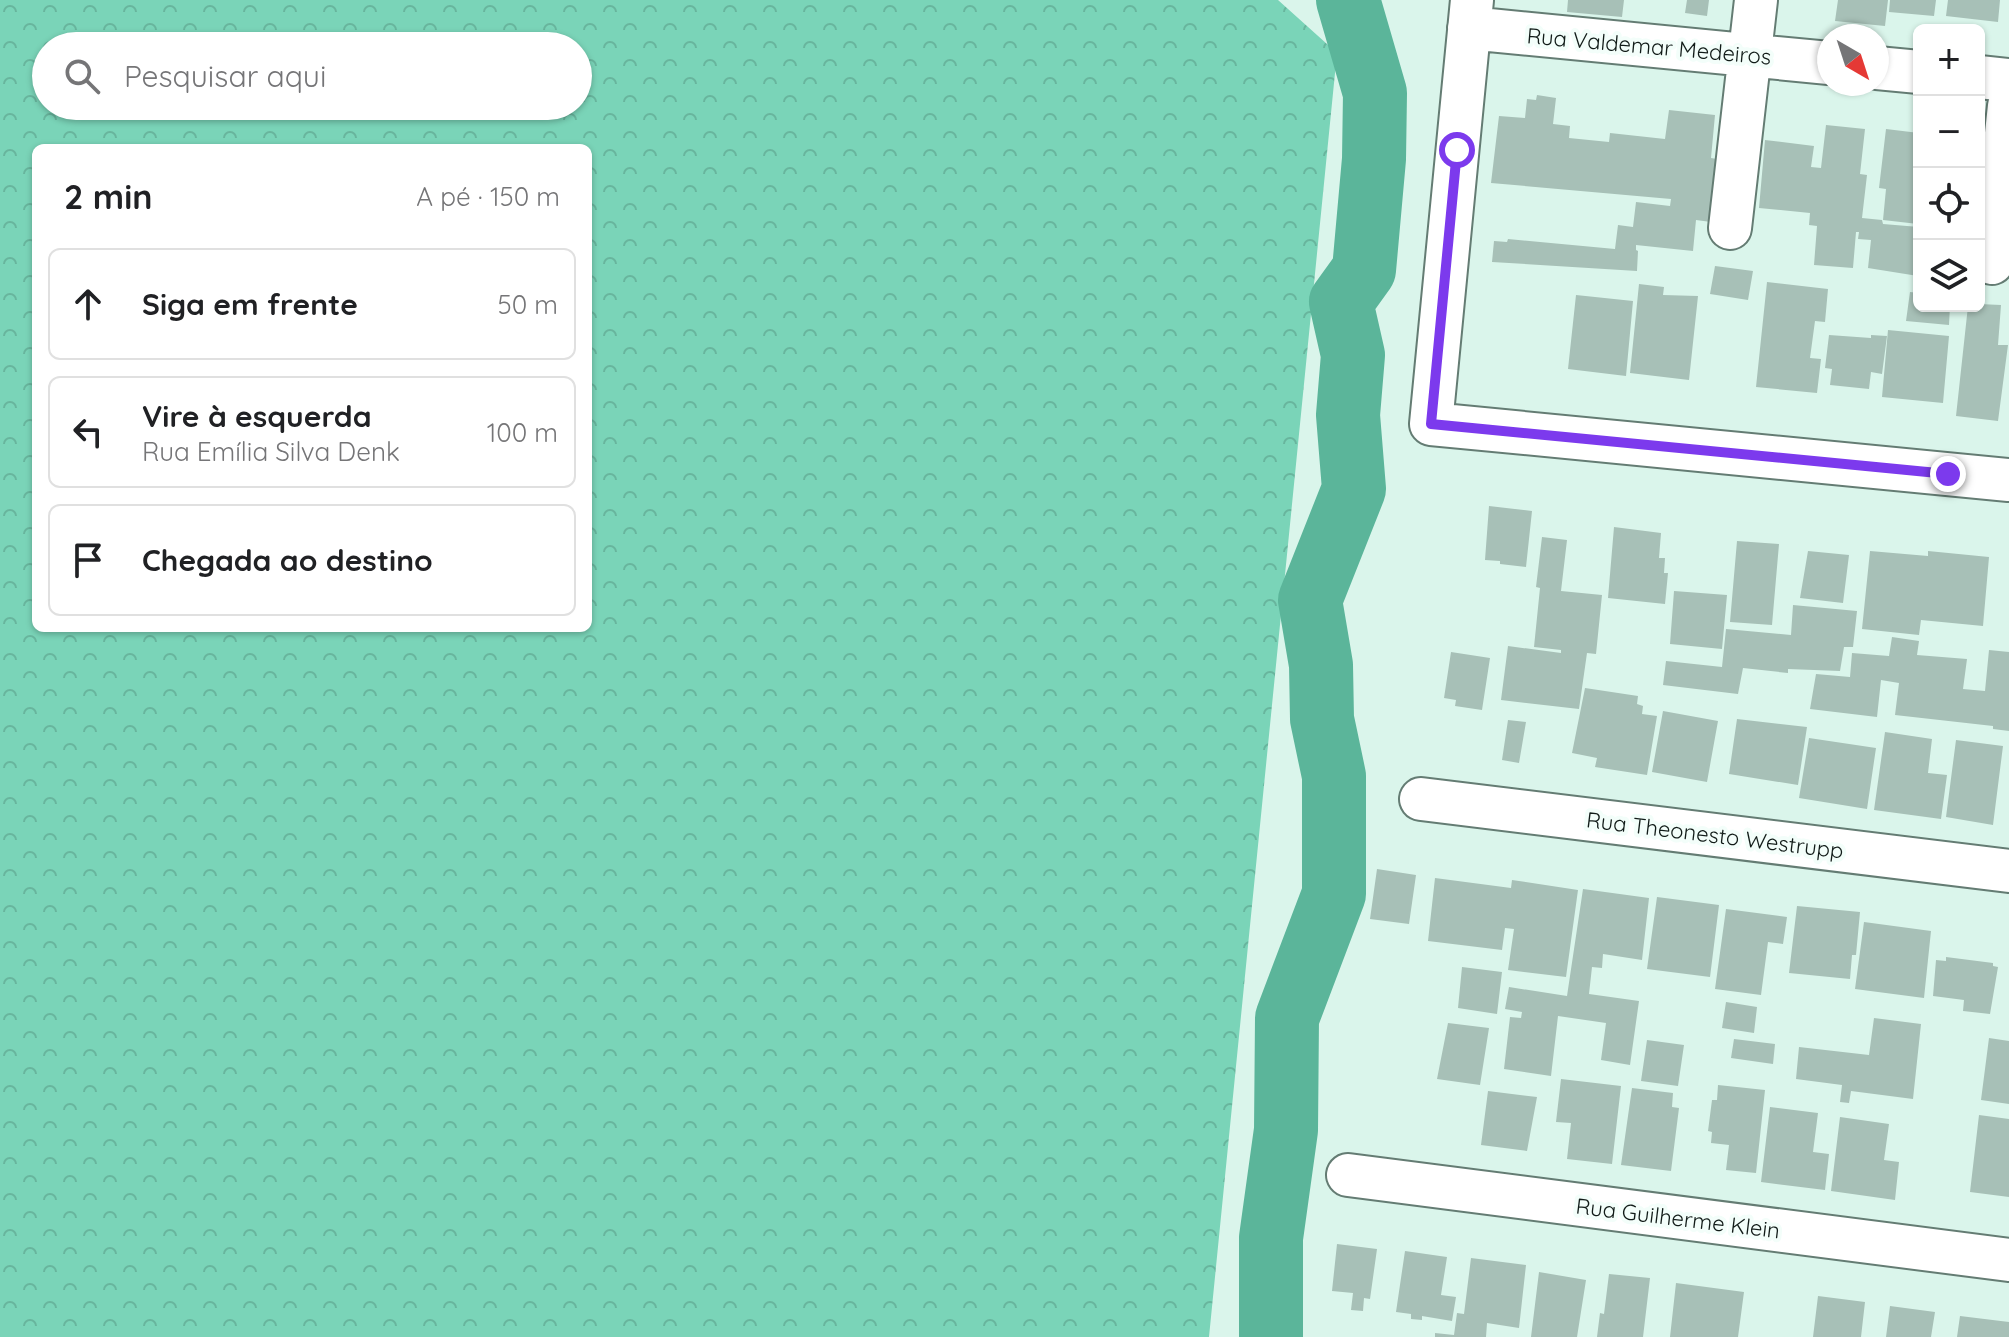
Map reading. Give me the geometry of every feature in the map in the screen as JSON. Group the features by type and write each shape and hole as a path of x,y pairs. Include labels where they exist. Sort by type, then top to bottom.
{"street":[{"path":"1730,228 1756,0"},
{"path":"1470,14 1431,424 2009,480"},
{"name":"Rua Valdemar Medeiros","path":"1470,14 1749,55 1817,62"},
{"path":"1889,69 1913,71"},
{"path":"1985,78 2009,80"},
{"path":"1992,263 2009,106"},
{"name":"Rua Theonesto Westrupp","path":"1421,799 2009,871"},
{"name":"Rua Guilherme Klein","path":"1348,1175 2009,1260"}],"green space":[{"path":"0,0 1278,0 1337,53 1209,1337 0,1337"}],"building":[{"path":"1568,0 1624,0 1622,17 1567,12"},
{"path":"1687,0 1709,0 1707,16 1685,13"},
{"path":"1838,0 1888,0 1885,24 1835,21"},
{"path":"1890,0 1936,0 1934,16 1889,12"},
{"path":"1948,0 2000,0 1998,22 1946,16"},
{"path":"1537,95 1556,98 1553,124 1570,126 1569,138 1609,142 1610,133 1665,139 1669,110 1715,115 1711,158 1717,159 1711,222 1696,220 1693,251 1636,245 1637,271 1492,262 1494,241 1507,242 1508,239 1615,249 1618,225 1633,227 1636,202 1670,206 1671,199 1491,183 1499,116 1525,118 1527,99 1536,100"},
{"path":"1826,125 1865,129 1860,174 1867,175 1862,218 1882,220 1883,224 1913,226 1913,275 1868,268 1871,240 1858,239 1859,232 1856,232 1853,268 1814,265 1817,226 1809,225 1810,213 1759,208 1765,140 1814,146 1811,167 1821,168"},
{"path":"1886,129 1913,132 1913,223 1883,220 1886,189 1879,188"},
{"path":"1715,266 1753,271 1748,300 1710,294"},
{"path":"1767,282 1828,289 1825,322 1815,321 1810,358 1821,359 1817,393 1756,387"},
{"path":"1639,284 1664,287 1663,295 1698,296 1689,380 1630,373"},
{"path":"1910,292 1913,292 1913,312 1950,312 1949,325 1906,321"},
{"path":"1576,295 1633,301 1626,376 1568,369"},
{"path":"1985,304 2001,305 1998,345 2008,345 1998,421 1956,416 1967,312 1985,312"},
{"path":"1888,330 1949,336 1943,403 1882,397"},
{"path":"1829,335 1887,336 1882,374 1871,372 1869,389 1830,385 1832,369 1825,368"},
{"path":"1489,506 1532,511 1526,567 1485,560"},
{"path":"1614,527 1661,533 1659,558 1665,558 1664,573 1668,573 1665,604 1608,598"},
{"path":"1542,537 1567,540 1561,591 1602,595 1596,654 1587,653 1579,709 1501,700 1508,646 1561,653 1561,650 1534,647"},
{"path":"1737,541 1779,544 1772,625 1730,622"},
{"path":"1808,551 1849,555 1843,603 1800,598"},
{"path":"1870,551 1928,556 1928,551 1989,557 1983,626 1921,620 1919,635 1862,629"},
{"path":"1674,591 1727,595 1722,649 1670,644"},
{"path":"1793,605 1857,611 1853,647 1844,647 1840,671 1788,669 1788,673 1743,668 1738,694 1663,685 1666,661 1722,667 1726,629 1791,635"},
{"path":"1892,637 1919,641 1917,655 1967,659 1963,689 1985,691 1989,650 2009,652 2009,731 1993,729 1993,726 1895,715 1899,683 1881,680 1877,717 1810,709 1816,674 1850,677 1852,653 1889,656"},
{"path":"1451,652 1490,658 1482,710 1455,706 1456,700 1444,698"},
{"path":"1585,688 1638,696 1637,704 1643,706 1642,714 1657,716 1647,775 1595,767 1597,758 1572,753"},
{"path":"1663,711 1718,721 1707,782 1652,772"},
{"path":"1737,719 1807,727 1798,785 1729,774"},
{"path":"1508,720 1526,722 1519,763 1502,760"},
{"path":"1885,732 1932,739 1928,773 1947,775 1941,819 1874,810"},
{"path":"1809,738 1876,748 1867,809 1799,798"},
{"path":"1956,740 2003,746 1993,825 1946,817"},
{"path":"1377,869 1416,875 1409,924 1370,919"},
{"path":"1435,878 1511,888 1512,880 1578,890 1566,977 1508,970 1514,929 1505,928 1502,950 1428,941"},
{"path":"1583,889 1649,898 1642,960 1603,954 1602,968 1592,967 1589,994 1639,1001 1630,1065 1601,1060 1606,1023 1558,1016 1551,1076 1504,1069 1510,1017 1521,1018 1522,1012 1505,1009 1509,987 1567,996"},
{"path":"1657,897 1719,905 1710,977 1647,969"},
{"path":"1797,906 1860,912 1850,979 1789,973"},
{"path":"1726,909 1787,917 1783,944 1768,942 1761,995 1715,989"},
{"path":"1864,922 1931,931 1924,998 1855,989"},
{"path":"1946,957 1993,963 1998,967 1990,1014 1963,1011 1964,1000 1933,996 1936,960 1946,961"},
{"path":"1462,967 1502,972 1497,1014 1458,1008"},
{"path":"1726,1002 1757,1007 1754,1033 1722,1028"},
{"path":"1874,1018 1921,1024 1913,1099 1851,1091 1849,1103 1840,1102 1842,1085 1796,1079 1799,1047 1869,1055"},
{"path":"1448,1023 1489,1028 1480,1085 1437,1079"},
{"path":"1989,1038 2009,1041 2009,1104 1981,1100"},
{"path":"1734,1039 1775,1044 1773,1064 1731,1058"},
{"path":"1647,1040 1684,1045 1678,1086 1641,1081"},
{"path":"1561,1079 1621,1086 1612,1164 1567,1159 1571,1123 1556,1122"},
{"path":"1718,1085 1765,1090 1756,1173 1726,1170 1729,1145 1711,1143 1712,1132 1708,1131 1712,1100 1717,1100"},
{"path":"1632,1088 1673,1093 1672,1107 1679,1108 1671,1171 1621,1165"},
{"path":"1488,1091 1537,1097 1527,1151 1481,1145"},
{"path":"1770,1107 1818,1113 1813,1152 1829,1154 1825,1190 1761,1182"},
{"path":"1979,1115 2009,1119 2009,1197 1970,1192"},
{"path":"1840,1117 1889,1124 1884,1160 1899,1162 1895,1200 1831,1191"},
{"path":"1337,1244 1377,1249 1370,1299 1364,1298 1363,1311 1351,1310 1353,1293 1332,1291"},
{"path":"1405,1251 1447,1257 1441,1295 1456,1297 1452,1321 1422,1316 1422,1320 1411,1319 1411,1314 1396,1312"},
{"path":"1471,1258 1526,1265 1519,1328 1487,1323 1486,1337 1435,1337 1435,1333 1454,1335 1457,1313 1464,1314"},
{"path":"1539,1272 1586,1280 1577,1337 1531,1337"},
{"path":"1609,1274 1650,1278 1643,1337 1597,1337 1600,1313 1604,1314"},
{"path":"1676,1283 1744,1292 1738,1337 1670,1337"},
{"path":"1818,1296 1865,1302 1861,1337 1813,1337"},
{"path":"1890,1306 1935,1312 1931,1337 1886,1337"},
{"path":"1960,1316 2009,1322 2009,1337 1957,1337"}],"waterway":[{"path":"1271,1337 1271,1238 1286,1130 1287,1018 1334,894 1334,776 1322,719 1321,665 1310,600 1354,489 1348,415 1353,355 1341,302 1364,270 1374,159 1375,93 1348,0"}],"route":[{"path":"1457,150 1431,424 1948,474"}]}
